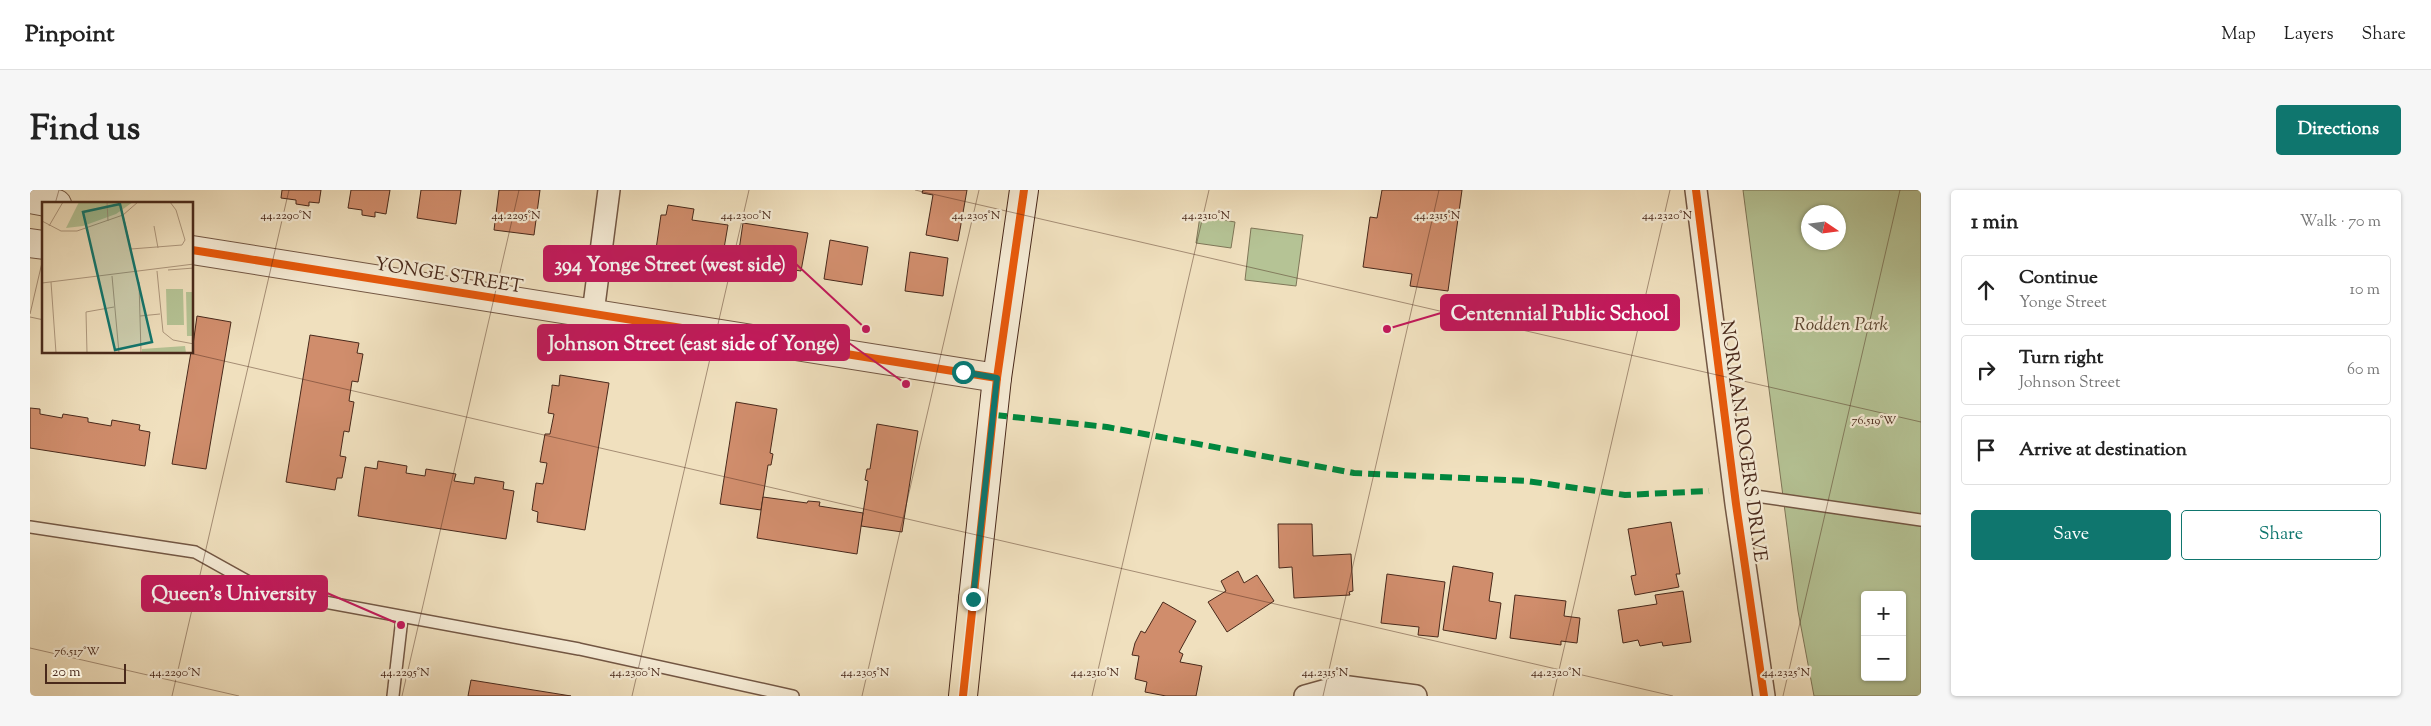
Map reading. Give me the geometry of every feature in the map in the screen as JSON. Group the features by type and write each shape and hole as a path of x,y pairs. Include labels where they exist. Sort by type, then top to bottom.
{"main road":[{"path":"964,696 973,599"}],"street":[{"path":"593,313 609,190"},
{"path":"973,599 997,378 1024,190"},
{"name":"NORMAN ROGERS DRIVE","path":"1696,190 1764,696"},
{"path":"30,200 44,202"},
{"name":"YONGE STREET","path":"194,250 997,378"},
{"path":"1305,696 1341,686 1416,696"}],"lane":[{"path":"1736,493 1921,520"},
{"path":"30,527 195,552 265,591 402,618 578,649 792,696"},
{"path":"393,696 402,618"}],"green space":[{"name":"Rodden Park","path":"1743,190 1921,190 1921,696 1814,696 1798,611"},
{"path":"1200,216 1235,222 1231,248 1196,243"},
{"path":"1251,228 1303,235 1296,286 1245,280"}],"building":[{"path":"282,190 321,190 319,203 309,202 309,206 296,204 296,200 281,198"},
{"path":"351,190 390,190 386,214 375,212 375,217 362,215 362,210 348,208"},
{"path":"421,190 461,190 456,224 417,218"},
{"path":"499,190 540,190 534,235 494,230"},
{"path":"923,190 967,190 958,241 926,235 933,195 922,193"},
{"path":"1382,190 1462,190 1448,291 1410,286 1412,274 1363,267 1370,217 1377,218"},
{"path":"668,205 694,209 692,220 728,225 721,266 655,256 661,215 666,215"},
{"path":"743,223 808,233 801,271 756,264 757,260 738,257"},
{"path":"830,240 868,247 862,285 824,279"},
{"path":"910,252 948,258 943,296 905,291"},
{"path":"197,316 231,322 206,469 172,464 191,354 194,354"},
{"path":"310,335 359,343 357,353 363,354 358,382 352,381 349,401 354,402 349,432 344,431 340,456 346,457 342,478 337,478 335,490 286,482"},
{"path":"560,375 609,383 585,530 537,522 538,512 532,510 536,483 543,484 547,463 540,462 545,434 550,434 554,414 548,413 552,385 559,386"},
{"path":"736,402 777,409 770,453 773,454 771,465 768,465 761,510 720,504"},
{"path":"30,408 40,409 40,414 62,418 63,414 88,418 88,422 111,426 112,420 140,425 139,430 150,432 145,466 30,448"},
{"path":"877,424 918,431 902,532 861,526 868,481 865,480 867,469 870,469"},
{"path":"378,461 407,466 406,473 425,476 426,469 456,474 454,481 474,484 475,477 504,482 503,489 514,491 506,539 358,516 365,467 377,469"},
{"path":"763,497 807,503 808,501 820,502 819,506 863,513 857,554 757,538"},
{"path":"1671,522 1680,574 1676,574 1679,587 1635,595 1631,576 1636,575 1628,529"},
{"path":"1278,524 1312,524 1313,556 1351,554 1353,591 1349,592 1350,595 1294,598 1292,567 1279,568"},
{"path":"1453,566 1493,573 1489,601 1501,603 1496,639 1443,630"},
{"path":"1238,571 1244,583 1257,575 1274,601 1227,632 1208,602 1226,591 1221,581"},
{"path":"1387,574 1445,582 1438,637 1418,635 1419,627 1381,623"},
{"path":"1683,591 1691,642 1663,646 1662,642 1640,646 1638,640 1623,643 1618,610 1657,604 1655,595"},
{"path":"1515,595 1566,601 1564,616 1580,618 1577,643 1561,641 1561,645 1510,638"},
{"path":"1163,602 1196,621 1179,652 1183,654 1180,662 1202,666 1196,696 1166,696 1145,692 1147,682 1135,679 1139,656 1132,655 1135,643 1141,631 1145,633"},
{"path":"471,680 571,696 468,696"}],"marked path":[{"path":"995,415 1107,427 1354,473 1527,481 1625,495 1709,491"}],"cycle path":[{"path":"963,696 997,378 1024,190"},
{"path":"1696,190 1736,504 1764,696"},
{"path":"194,250 997,378"}],"place":[{"name":"394 Yonge Street (west side)","path":"866,329"},
{"name":"Centennial Public School","path":"1387,329"},
{"name":"Johnson Street (east side of Yonge)","path":"906,384"},
{"name":"Queen's University","path":"401,625"}],"route":[{"path":"963,372 997,378 995,415 973,599"}]}
